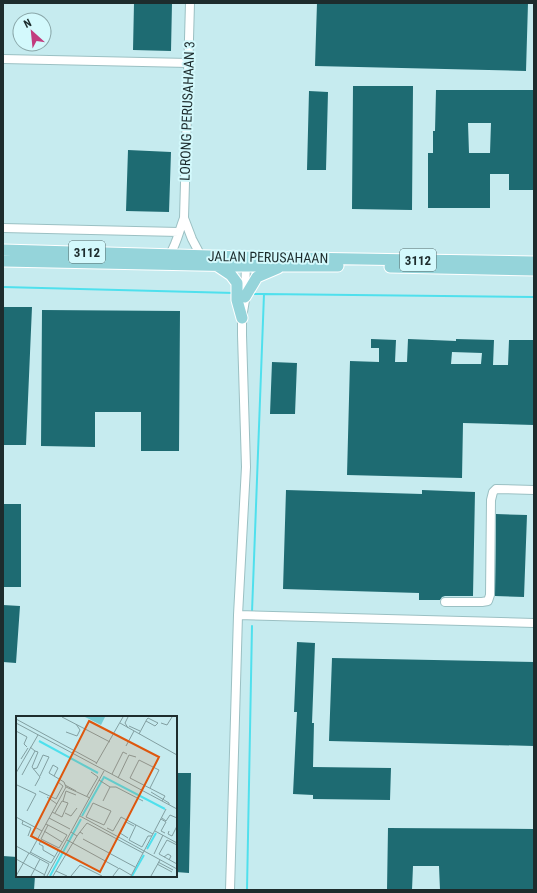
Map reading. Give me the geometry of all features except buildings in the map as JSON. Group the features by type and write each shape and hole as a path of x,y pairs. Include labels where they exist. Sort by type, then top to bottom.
{"main road":[{"name":"JALAN PERUSAHAAN","path":"3,250 170,254 201,256 282,266 534,270"},
{"name":"JALAN PERUSAHAAN","path":"3,261 216,264 246,261 534,262"},
{"path":"216,264 245,284"},
{"path":"245,284 282,266"},
{"path":"242,318 245,284"},
{"path":"243,299 245,284"}],"street":[{"name":"LORONG PERUSAHAAN 3","path":"170,254 177,242 184,218 190,3"},
{"path":"3,59 189,63"},
{"name":"LORONG PERUSAHAAN 3","path":"184,218 201,256"},
{"path":"3,228 179,232"},
{"path":"245,284 246,261"},
{"path":"230,890 238,616 246,467 242,318"},
{"path":"445,602 482,602 488,600 490,595 491,500 493,492 496,489 534,490"},
{"path":"238,616 534,623"}],"waterway":[{"path":"3,287 234,293"},
{"path":"252,294 264,294"},
{"path":"252,612 264,294 534,297"},
{"path":"247,890 252,626"}]}
